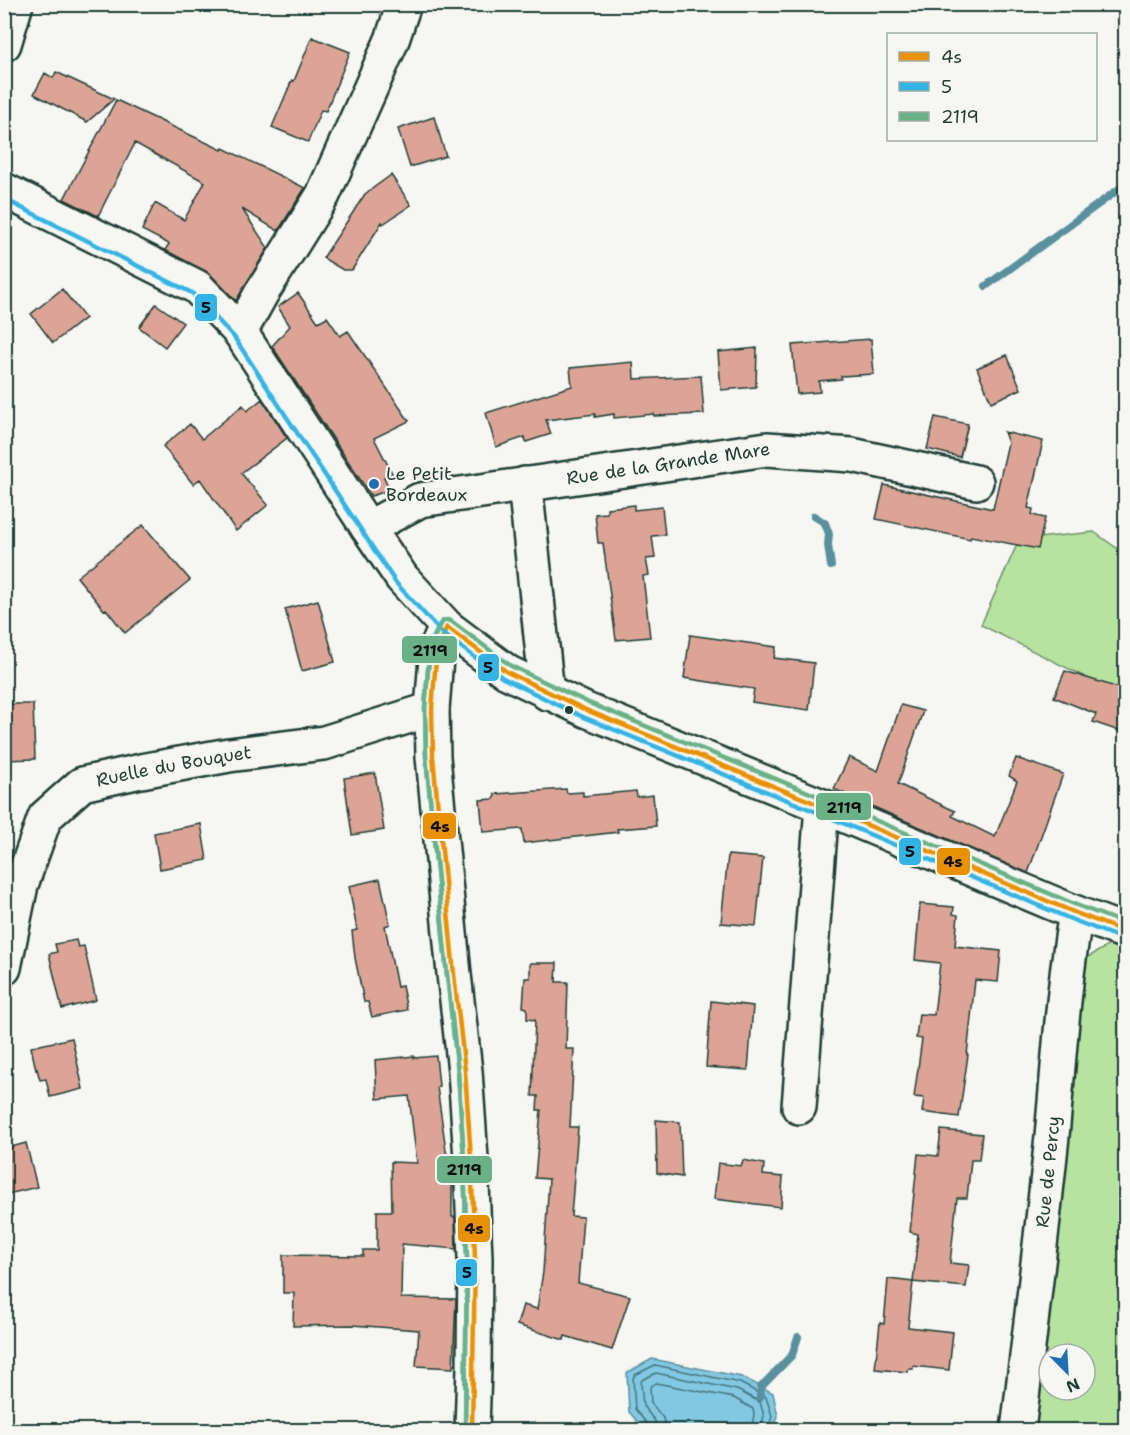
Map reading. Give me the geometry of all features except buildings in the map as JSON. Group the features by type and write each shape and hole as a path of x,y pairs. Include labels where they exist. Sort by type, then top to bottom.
{"street":[{"path":"4,44 16,4"},
{"path":"240,332 323,195 392,40 404,4"},
{"path":"4,189 197,287 240,332 402,578 447,627 507,672 586,710 1125,932"},
{"name":"Rue de la Grande Mare","path":"368,528 420,500 767,449 852,455 976,482"},
{"path":"525,484 547,693"},
{"path":"447,627 437,646 432,709 433,758 452,963 465,1071 471,1158 475,1259 472,1431"},
{"name":"Ruelle du Bouquet","path":"6,950 21,885 45,817 82,784 229,755 324,743 432,709"},
{"path":"799,1107 822,806"},
{"name":"Rue de Percy","path":"1018,1431 1034,1304 1068,960 1076,913"}],"green space":[{"path":"1094,532 1125,554 1125,697 981,625 1019,540"},
{"path":"1109,945 1126,952 1125,1430 1027,1430 1037,1343 1037,1402 1097,1402 1097,1342 1037,1342 1081,961"}],"water":[{"path":"652,1359 742,1377 773,1393 778,1417 773,1430 645,1430 629,1412 627,1373"}],"waterway":[{"path":"986,286 1126,184"},
{"path":"814,516 825,523 829,534 831,566"},
{"path":"760,1397 761,1387 792,1355 798,1337"}],"transit line":[{"name":"5","path":"4,199 192,293 234,337 396,583 442,633 503,678 583,717 1123,939"},
{"name":"2119","path":"465,1430 467,1259 464,1158 458,1072 426,757 425,708 430,645 443,621 451,621 511,666 589,703 1126,924"},
{"name":"5","path":"440,624 430,645 425,708 426,757 458,1072 464,1158 467,1259 465,1430"},
{"name":"4s","path":"447,627 437,646 432,709 433,757 465,1071 471,1158 475,1259 472,1430"},
{"name":"4s","path":"447,627 507,672 586,710 1126,932"}],"place":[{"name":"Le Petit Bordeaux","path":"374,484"}]}
